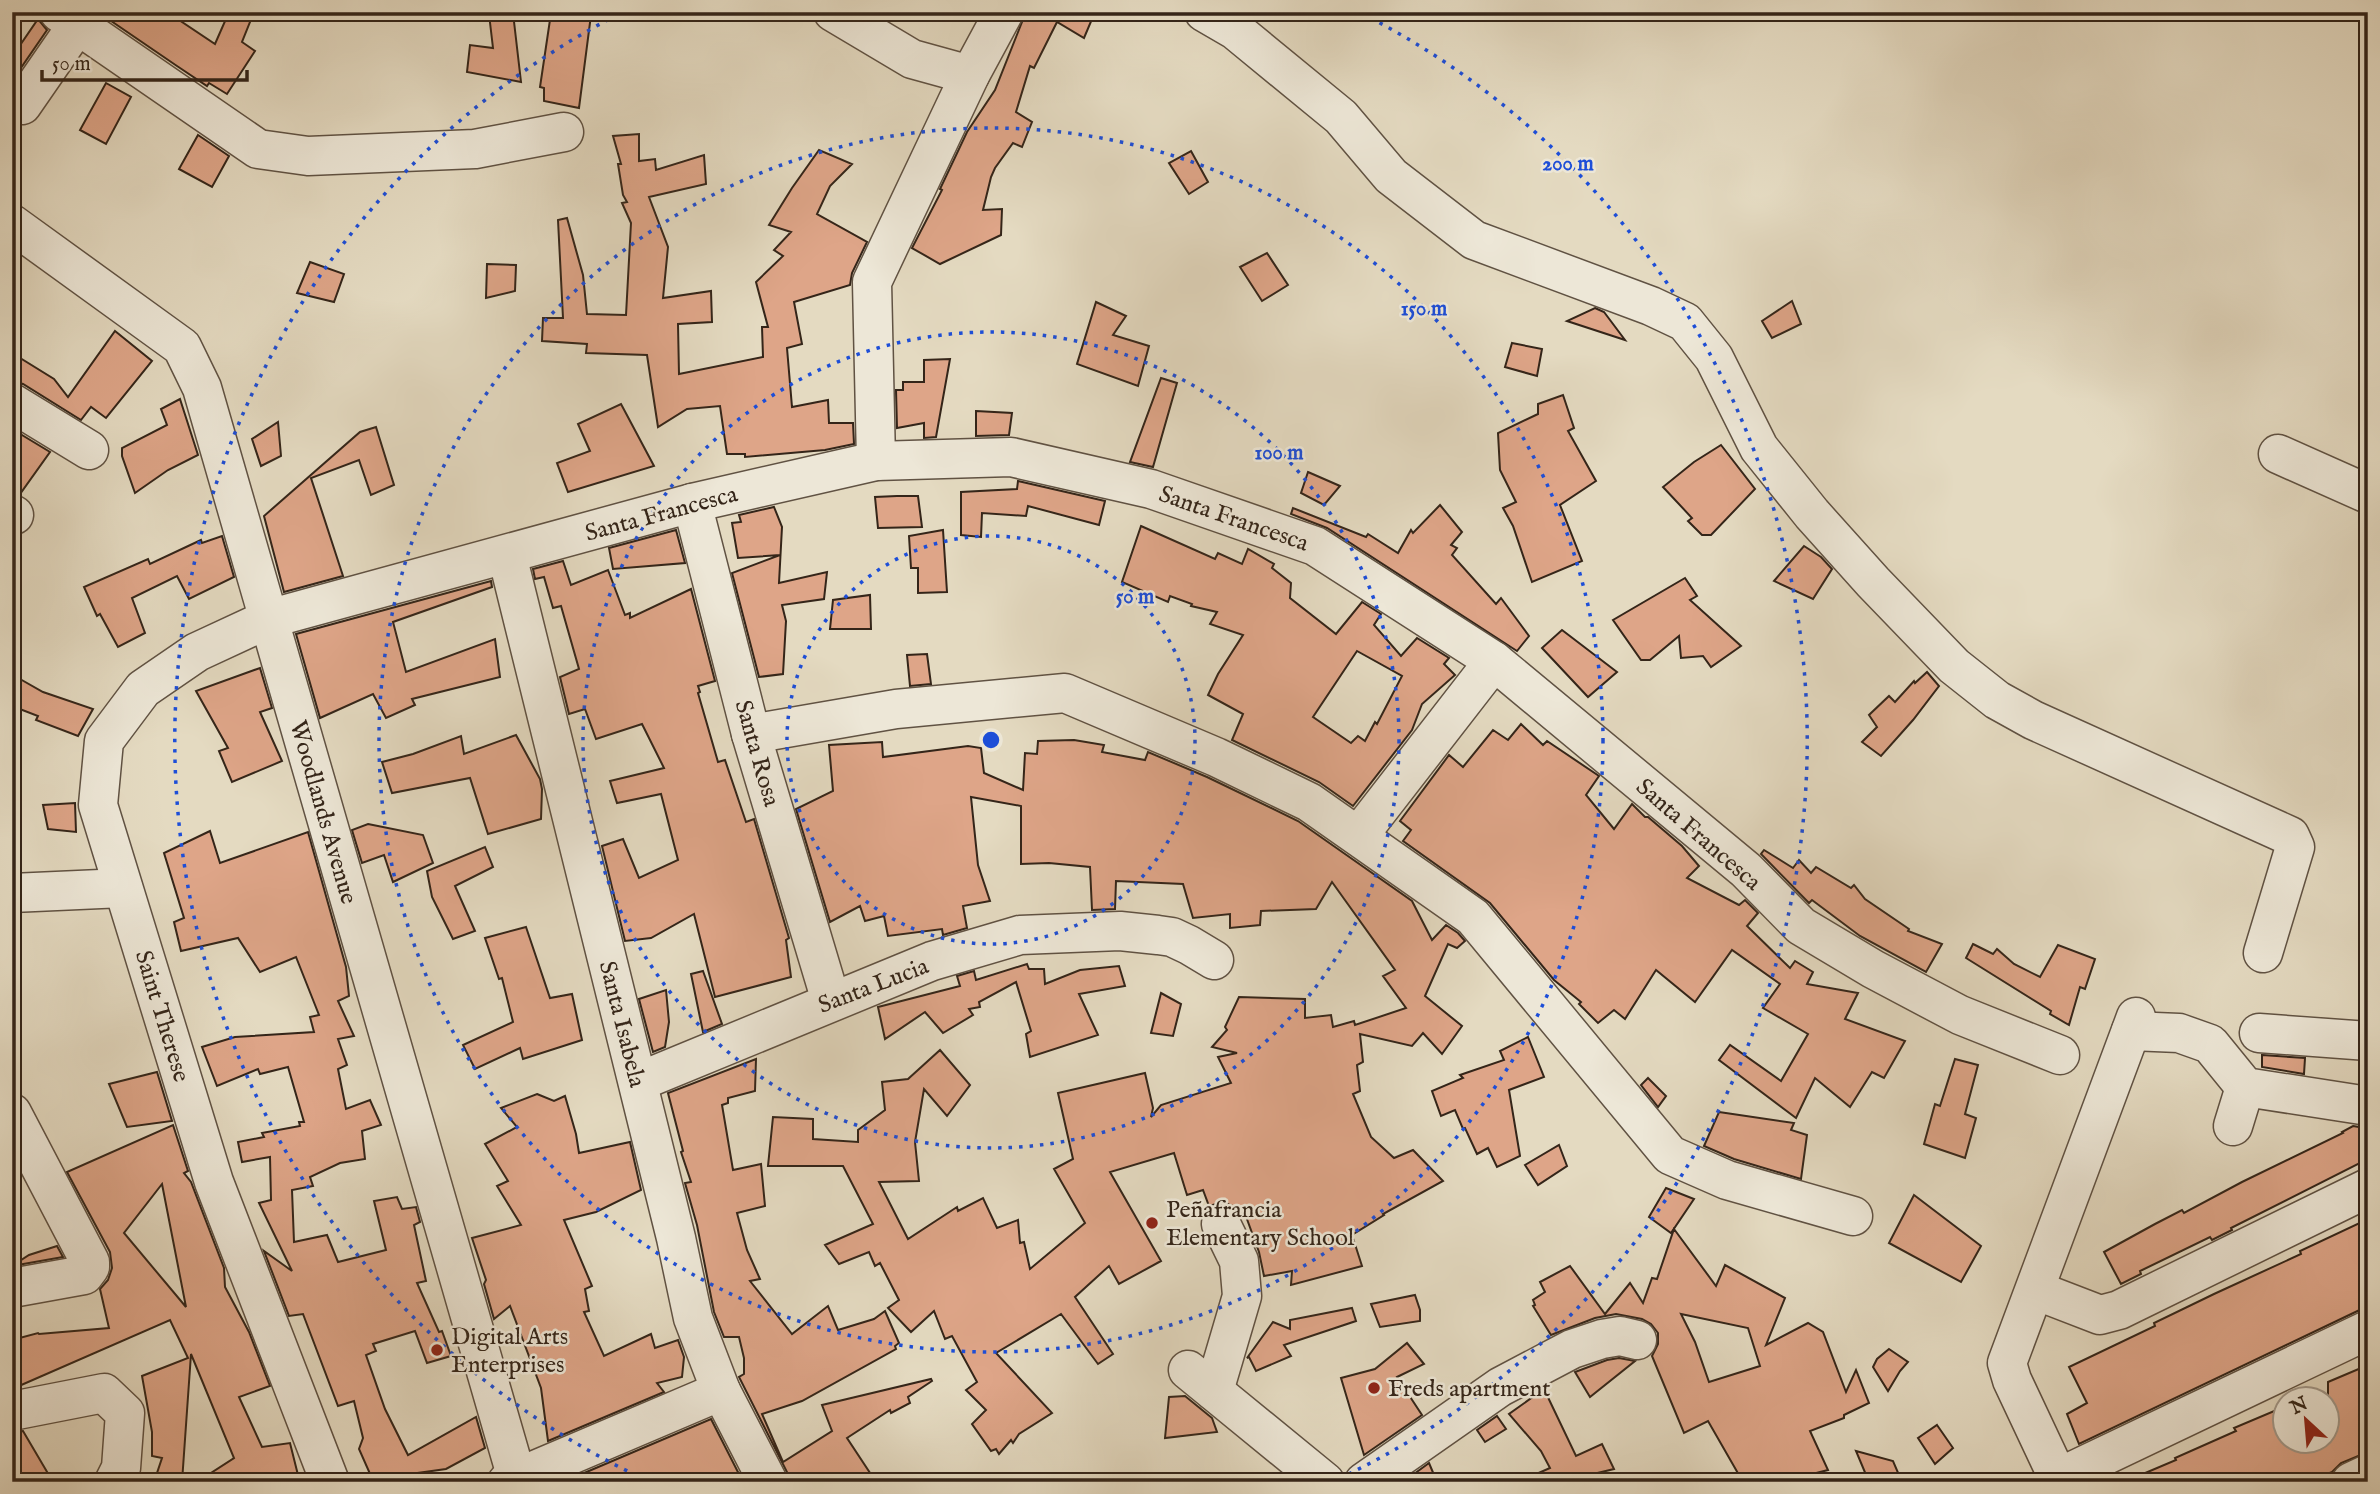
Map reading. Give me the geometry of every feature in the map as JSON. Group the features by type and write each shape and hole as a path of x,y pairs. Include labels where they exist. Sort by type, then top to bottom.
{"street":[{"path":"833,12 912,59 970,75"},
{"path":"876,461 872,282 970,75 1004,12"},
{"path":"1204,12 1235,30 1341,117 1391,176 1474,240 1685,321 1714,358 1759,449 1804,505 1872,582 1954,666 1997,700 2033,720 2290,836 2295,847 2263,953"},
{"path":"22,105 68,18 258,149 308,156 475,149 564,132"},
{"name":"Woodlands Avenue","path":"12,223 181,347 201,388 246,536 514,1480"},
{"path":"12,403 89,450"},
{"path":"2277,454 2368,494"},
{"name":"Santa Francesca","path":"268,619 692,503 876,461 1011,457 1151,489 1315,546 1494,661 1746,870 1801,926 1873,969 1960,1015 2060,1055"},
{"name":"Santa Rosa","path":"692,503 751,734 831,1001"},
{"name":"Santa Isabela","path":"507,555 676,1238 692,1318 721,1391 768,1482"},
{"name":"Saint Therese","path":"268,619 197,652 143,689 104,741 98,805 214,1182 330,1482"},
{"path":"1359,835 1494,661"},
{"path":"751,734 896,709 1065,693 1216,757 1309,802 1473,917 1670,1155 1727,1180 1853,1216"},
{"path":"12,893 123,888"},
{"name":"Santa Lucia","path":"638,1082 932,961 1020,935 1120,931 1172,937 1214,960"},
{"path":"2368,1106 2245,1087 2210,1044 2179,1033 2133,1024 2007,1363 2012,1380 2059,1480 2368,1330"},
{"path":"2259,1033 2368,1041"},
{"path":"2233,1126 2245,1087"},
{"path":"12,1113 90,1262 90,1267 84,1275 12,1288"},
{"path":"2035,1290 2100,1315 2119,1310 2368,1188"},
{"path":"1220,1224 1239,1262 1242,1296 1201,1381 1325,1482"},
{"path":"1364,1482 1500,1387 1572,1349 1619,1336 1637,1340"},
{"path":"514,1480 721,1391"},
{"path":"12,1411 104,1393 125,1413 121,1468 114,1482"},
{"path":"2351,1482 2368,1474"}],"building":[{"path":"98,12 167,12 215,44 229,12 254,12 242,42 255,51 227,94 209,83 207,86"},
{"path":"1026,12 1095,12 1084,38 1057,22 1034,68 1030,66 1016,112 1032,122 1022,147 1013,143 995,168 983,210 1002,209 1001,235 940,264 912,248 942,190 940,189 967,132 995,90"},
{"path":"513,13 521,82 467,72 470,45 493,48 489,14"},
{"path":"551,13 591,15 579,108 544,101 544,88 540,87"},
{"path":"38,19 47,30 16,75 12,72 12,57"},
{"path":"106,83 131,97 106,144 80,130"},
{"path":"639,134 639,161 655,159 656,170 704,155 706,184 649,197 668,247 663,298 711,291 712,322 678,324 679,374 763,357 762,327 768,327 756,282 783,256 774,250 791,232 769,225 819,150 852,164 830,186 817,214 867,242 852,273 850,285 794,302 802,344 787,348 792,407 828,400 829,423 853,423 854,444 825,450 745,457 745,454 727,454 720,406 687,409 658,427 647,355 586,353 587,344 542,341 543,318 563,318 558,220 567,218 583,275 587,314 626,315 631,223 622,203 627,202 623,195 618,164 621,164 613,136"},
{"path":"198,135 229,156 212,187 179,169"},
{"path":"1191,151 1208,182 1189,194 1169,163"},
{"path":"1267,253 1288,285 1262,301 1240,267"},
{"path":"310,262 344,274 334,302 297,293"},
{"path":"487,264 516,265 515,291 486,298"},
{"path":"1792,301 1801,324 1772,338 1762,321"},
{"path":"1096,302 1126,316 1113,335 1149,346 1138,386 1077,364"},
{"path":"1595,308 1604,312 1625,340 1567,321"},
{"path":"115,331 152,361 106,418 91,407 81,420 23,384 12,381 12,353 54,379 68,397"},
{"path":"1512,343 1542,349 1537,376 1505,367"},
{"path":"950,359 936,437 924,438 924,423 897,428 896,390 903,390 903,382 924,382 924,360"},
{"path":"1161,378 1177,383 1153,467 1130,462"},
{"path":"1563,395 1574,428 1568,431 1596,481 1560,505 1582,561 1532,582 1513,526 1503,508 1516,502 1500,470 1498,433 1538,414 1538,404"},
{"path":"180,399 198,455 168,470 135,493 122,456 122,448 167,425 161,409"},
{"path":"621,404 654,466 568,492 557,463 590,451 578,424"},
{"path":"976,411 1012,413 1009,435 976,436"},
{"path":"278,422 281,456 261,466 252,439"},
{"path":"376,427 394,485 371,495 359,460 311,478 343,576 284,592 264,516 360,432"},
{"path":"12,429 50,452 20,494 12,492"},
{"path":"1721,445 1755,489 1711,535 1702,535 1688,521 1692,518 1663,487"},
{"path":"1308,472 1340,486 1324,505 1301,493"},
{"path":"1018,481 1105,501 1099,525 1028,506 1026,516 982,513 981,537 961,535 961,492 1017,489"},
{"path":"918,496 922,527 878,528 875,497"},
{"path":"1440,505 1462,532 1451,545 1457,548 1452,555 1496,604 1501,598 1529,636 1517,651 1327,528 1291,514 1293,508 1366,537 1368,534 1398,553 1411,530 1413,533"},
{"path":"774,507 782,527 779,583 827,572 824,599 782,605 786,621 783,674 759,677 732,573 780,555 738,558 732,523 741,522 739,515"},
{"path":"1141,526 1215,559 1218,553 1242,564 1248,549 1274,564 1272,568 1291,583 1290,598 1336,634 1362,602 1381,614 1374,625 1401,656 1417,638 1449,658 1444,664 1455,675 1422,704 1412,730 1353,806 1319,782 1232,740 1243,714 1208,695 1243,635 1210,624 1217,612 1191,606 1192,604 1170,596 1168,602 1122,582","holes":["1357,651 1402,676 1365,741 1358,736 1351,743 1313,717"]},
{"path":"676,530 685,563 613,569 609,548"},
{"path":"943,530 947,592 918,593 918,568 911,568 909,536"},
{"path":"222,536 234,577 189,599 177,576 132,598 145,633 118,647 100,614 97,616 84,587 148,559 150,564 201,540 202,543"},
{"path":"1804,546 1821,557 1832,569 1813,599 1774,581"},
{"path":"563,561 571,585 608,570 625,615 630,613 630,618 691,589 715,681 698,686 698,693 718,762 725,760 746,822 754,819 789,938 786,940 791,977 715,997 694,914 651,938 625,941 602,846 623,839 639,878 678,860 661,794 617,803 610,781 664,768 642,724 596,739 585,709 569,714 560,677 579,669 561,606 553,608 544,577 535,579 533,569"},
{"path":"1685,578 1697,596 1690,600 1741,646 1711,667 1703,656 1681,658 1679,636 1650,660 1641,660 1613,620"},
{"path":"491,581 492,587 393,622 406,672 495,639 500,677 412,699 415,705 386,718 373,694 320,718 296,634"},
{"path":"870,595 871,629 830,629 833,600"},
{"path":"1562,630 1617,672 1588,697 1542,648"},
{"path":"927,654 931,684 910,686 907,655"},
{"path":"260,668 272,708 260,712 282,761 232,782 219,751 228,748 196,691"},
{"path":"1927,672 1939,686 1881,756 1862,742 1877,727 1869,715 1889,696 1895,702 1914,681 1915,683"},
{"path":"20,679 43,692 93,709 78,736 36,720 38,716 12,706 12,694"},
{"path":"1521,724 1543,745 1547,741 1599,776 1586,795 1614,829 1632,804 1682,846 1699,866 1687,878 1739,905 1745,900 1758,913 1747,926 1790,968 1795,961 1813,972 1807,984 1858,993 1845,1019 1905,1041 1884,1078 1872,1072 1850,1107 1815,1078 1796,1118 1719,1060 1730,1045 1781,1081 1808,1034 1763,1008 1780,984 1732,950 1695,1002 1656,970 1625,1019 1614,1010 1598,1023 1579,1004 1581,1002 1554,980 1490,903 1403,841 1411,830 1400,821 1449,755 1463,767 1493,730 1508,740"},
{"path":"516,735 540,779 541,819 488,834 470,778 392,793 382,762 461,736 464,754"},
{"path":"1074,740 1104,745 1102,752 1145,760 1148,752 1298,821 1412,901 1432,940 1446,925 1458,933 1465,941 1457,948 1448,944 1425,996 1462,1026 1442,1054 1423,1033 1412,1046 1360,1034 1363,1062 1357,1065 1360,1091 1353,1094 1371,1137 1394,1158 1413,1150 1443,1181 1383,1214 1352,1235 1362,1266 1291,1285 1292,1271 1264,1276 1259,1252 1244,1211 1239,1213 1233,1206 1223,1202 1209,1206 1203,1190 1187,1195 1174,1153 1110,1172 1161,1261 1119,1284 1109,1266 1075,1297 1113,1354 1098,1364 1061,1314 996,1353 1052,1413 1019,1434 1013,1443 1011,1440 999,1454 996,1449 991,1451 972,1424 986,1410 966,1390 977,1382 952,1336 945,1339 934,1311 911,1332 888,1308 899,1300 880,1263 875,1266 869,1252 839,1264 825,1245 873,1224 843,1166 768,1166 773,1117 813,1119 813,1139 858,1142 858,1130 885,1110 882,1082 908,1079 940,1050 970,1085 947,1116 924,1089 915,1142 919,1181 879,1182 908,1239 957,1207 958,1211 983,1198 997,1228 1018,1220 1020,1243 1024,1242 1030,1269 1085,1223 1054,1169 1073,1159 1058,1093 1145,1073 1153,1108 1151,1117 1161,1105 1231,1083 1218,1057 1237,1053 1212,1047 1227,1030 1225,1027 1239,997 1305,999 1305,1018 1331,1015 1333,1027 1354,1021 1355,1025 1406,1008 1383,976 1395,970 1332,882 1316,909 1261,911 1260,925 1230,928 1230,914 1193,918 1183,884 1116,881 1115,909 1092,910 1090,867 1049,863 1021,864 1021,806 971,797 978,865 990,901 963,906 967,928 943,935 942,929 888,936 884,916 865,921 860,906 830,922 796,809 833,791 829,745 882,742 883,757 968,746 981,748 984,773 1023,790 1025,753 1037,754 1038,741"},
{"path":"75,803 76,832 48,829 43,805"},
{"path":"368,824 423,835 433,863 393,882 384,855 362,863 352,830"},
{"path":"210,831 220,863 308,832 346,967 349,996 338,1001 354,1036 338,1039 347,1065 338,1069 346,1109 370,1100 381,1125 362,1131 365,1159 340,1163 310,1177 313,1186 292,1190 294,1242 327,1235 338,1262 386,1250 374,1201 397,1197 402,1209 416,1207 420,1222 414,1225 426,1281 417,1283 439,1332 442,1331 451,1356 427,1363 415,1331 373,1344 376,1351 366,1355 385,1409 408,1455 476,1417 485,1448 446,1469 367,1480 371,1476 359,1449 363,1438 354,1401 338,1406 303,1314 289,1316 264,1251 292,1271 259,1203 271,1200 270,1157 242,1162 238,1142 264,1137 262,1133 300,1126 299,1122 304,1122 288,1067 260,1074 258,1069 217,1086 202,1047 235,1037 314,1032 310,1017 319,1015 296,957 260,972 238,938 181,951 174,922 184,918 164,853"},
{"path":"485,847 493,867 455,886 475,931 453,939 432,897 427,871"},
{"path":"1764,850 1793,868 1799,860 1811,873 1816,867 1851,888 1854,885 1865,899 1909,929 1908,931 1942,944 1926,972 1860,936 1812,900 1809,903 1761,854"},
{"path":"526,927 550,998 572,994 582,1040 523,1059 520,1048 475,1069 463,1045 513,1022 502,978 499,979 485,938"},
{"path":"1973,944 1993,954 1997,949 2014,964 2040,977 2058,945 2095,959 2085,989 2080,987 2069,1025 1966,958"},
{"path":"1027,964 1029,969 1044,969 1045,984 1080,970 1119,966 1125,986 1079,994 1098,1035 1030,1057 1026,1034 1031,1031 1016,982 979,1002 980,1007 969,1009 973,1015 943,1033 925,1012 885,1039 878,1007 960,986 957,976 974,971 976,980"},
{"path":"703,971 722,1024 703,1032 691,974"},
{"path":"666,990 669,1022 665,1047 653,1052 639,999"},
{"path":"1161,993 1181,1004 1173,1036 1151,1033"},
{"path":"1528,1037 1544,1077 1509,1090 1520,1156 1497,1167 1488,1148 1477,1154 1455,1110 1441,1116 1432,1091 1463,1078 1460,1075 1504,1060 1500,1051"},
{"path":"2262,1055 2305,1058 2304,1074 2262,1067"},
{"path":"756,1059 755,1091 728,1098 728,1103 722,1105 733,1170 761,1164 765,1206 737,1213 747,1250 760,1279 750,1281 792,1334 828,1306 838,1330 874,1319 885,1311 899,1343 895,1346 896,1349 802,1401 762,1414 783,1462 832,1431 822,1405 931,1379 932,1381 908,1397 910,1403 891,1413 890,1410 847,1438 876,1482 790,1482 739,1377 744,1374 744,1358 739,1337 724,1337 714,1312 697,1225 685,1183 691,1182 681,1152 683,1151 668,1093"},
{"path":"1955,1059 1978,1065 1965,1114 1976,1118 1965,1158 1924,1144 1935,1104 1940,1106"},
{"path":"157,1072 172,1121 127,1127 109,1084"},
{"path":"1648,1078 1666,1096 1658,1107 1641,1085"},
{"path":"537,1094 554,1101 565,1096 579,1153 630,1142 641,1190 596,1212 564,1220 592,1286 585,1289 589,1311 584,1312 604,1356 651,1334 655,1348 678,1340 684,1357 682,1377 657,1383 664,1392 548,1441 541,1388 510,1306 494,1319 484,1284 486,1280 472,1238 521,1225 497,1186 508,1181 485,1144 517,1127 501,1108"},
{"path":"1719,1112 1794,1123 1791,1130 1807,1135 1801,1179 1734,1159 1704,1146"},
{"path":"173,1125 188,1171 184,1173 191,1182 224,1268 225,1287 249,1332 270,1386 239,1397 262,1447 290,1443 299,1479 286,1482 197,1482 234,1458 191,1354 182,1482 154,1482 162,1458 152,1456 152,1432 142,1376 188,1358 170,1320 19,1386 12,1340 38,1333 109,1328 100,1289 108,1280 112,1268 110,1252 67,1172","holes":["162,1184 186,1307 124,1233"]},
{"path":"2353,1126 2365,1128 2368,1133 2368,1159 2212,1240 2210,1237 2140,1271 2141,1274 2121,1284 2104,1252 2182,1210 2184,1213"},
{"path":"1559,1145 1567,1166 1538,1185 1525,1165"},
{"path":"1666,1188 1694,1199 1671,1233 1649,1217"},
{"path":"1914,1195 1981,1246 1961,1282 1889,1243"},
{"path":"2368,1219 2368,1306 2079,1444 2067,1414 2087,1403 2069,1367"},
{"path":"1674,1229 1716,1286 1725,1265 1785,1298 1766,1345 1808,1323 1823,1332 1846,1392 1856,1370 1869,1403 1844,1415 1844,1418 1810,1431 1828,1470 1781,1482 1743,1482 1708,1421 1684,1433 1652,1356 1658,1344 1658,1333 1651,1324 1642,1319 1616,1314 1595,1318 1551,1335 1533,1306 1533,1300 1545,1292 1540,1282 1570,1266 1605,1314 1630,1283 1643,1303 1652,1278 1657,1279","holes":["1681,1314 1748,1328 1760,1366 1709,1382 1695,1342"]},
{"path":"57,1246 63,1257 12,1266 29,1255"},
{"path":"1415,1295 1420,1321 1380,1327 1371,1304"},
{"path":"1352,1308 1356,1321 1284,1345 1291,1356 1256,1371 1249,1357 1247,1358 1273,1322 1290,1329 1290,1320"},
{"path":"1407,1343 1424,1364 1397,1377 1422,1415 1364,1455 1341,1378 1375,1369"},
{"path":"1889,1349 1908,1362 1888,1391 1873,1367 1877,1359"},
{"path":"1619,1358 1635,1361 1590,1397 1575,1372"},
{"path":"2368,1365 2368,1452 2341,1463 2332,1472 2320,1477 2322,1482 2124,1482 2176,1460 2175,1458 2236,1431 2234,1428 2272,1412 2272,1456 2342,1456 2342,1386 2328,1386 2328,1382"},
{"path":"1544,1389 1576,1456 1602,1444 1614,1469 1560,1482 1526,1482 1525,1479 1550,1468 1541,1451 1509,1414"},
{"path":"1185,1396 1212,1418 1217,1432 1165,1438 1169,1397"},
{"path":"1497,1416 1506,1429 1485,1442 1477,1430"},
{"path":"711,1419 743,1482 563,1482"},
{"path":"1937,1425 1953,1448 1935,1464 1918,1438"},
{"path":"23,1431 53,1482 18,1482 12,1474 12,1432"},
{"path":"1856,1451 1893,1461 1902,1482 1869,1482"},
{"path":"1429,1463 1437,1482 1423,1482 1414,1474"}],"place":[{"name":"Peñafrancia Elementary School","path":"1152,1223"},
{"name":"Digital Arts Enterprises","path":"437,1350"},
{"name":"Freds apartment","path":"1374,1388"}]}
